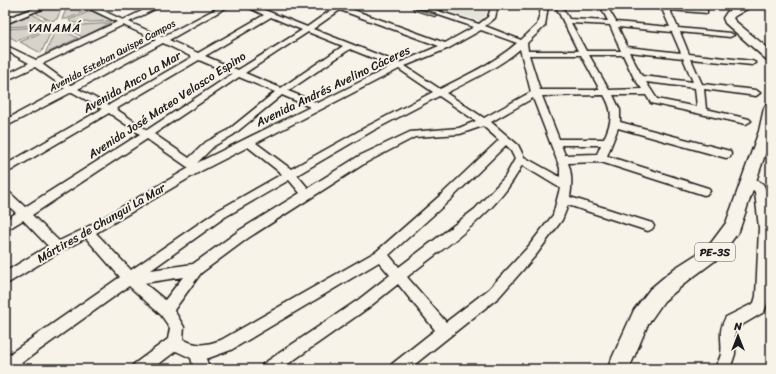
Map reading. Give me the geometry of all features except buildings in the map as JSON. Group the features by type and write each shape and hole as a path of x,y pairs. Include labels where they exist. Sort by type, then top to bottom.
{"highway":[{"path":"749,5 731,14 728,18 730,23 771,57"},
{"name":"PE-3S","path":"618,369 641,317 657,295 682,274 714,252 733,226 766,131 771,108"}],"street":[{"path":"5,22 48,5"},
{"path":"86,5 200,57 318,106"},
{"path":"95,9 104,5"},
{"path":"5,78 160,5"},
{"path":"161,39 220,5"},
{"name":"Avenida Esteban Quispe Campos","path":"5,124 68,87 228,5"},
{"path":"246,5 399,66 484,122 514,147 520,159 566,186"},
{"path":"412,5 480,27 524,48 584,54 625,51 752,63"},
{"name":"Avenida Andrés Avelino Cáceres","path":"193,165 248,142 399,66 446,46 480,27 491,18 495,5"},
{"path":"5,366 203,226 371,128 487,68 506,56 524,48 541,26 545,5"},
{"path":"558,5 568,21 605,93 613,104 616,114 615,124 601,158"},
{"path":"603,5 614,24 638,78 654,101 746,121"},
{"path":"643,5 704,11"},
{"path":"338,6 446,46"},
{"name":"Avenida José Mateo Velasco Espino","path":"5,226 148,134 239,73 308,30 338,6"},
{"path":"665,6 699,86 702,111"},
{"name":"Avenida Anco La Mar","path":"5,170 271,14"},
{"path":"568,21 730,35"},
{"path":"5,47 35,64 68,87 110,109 193,165 204,148 230,133 282,91 349,46"},
{"path":"398,369 494,293 532,251 558,217 564,199 566,186 562,158 536,93 524,48"},
{"path":"638,78 756,93"},
{"path":"5,115 68,87"},
{"path":"166,310 196,269 244,234 363,159 413,134 460,131 484,122 536,93 648,92"},
{"path":"615,124 726,154"},
{"path":"175,343 187,351 197,354 209,353 226,345 381,255 447,196 506,139"},
{"path":"248,142 290,174 308,195"},
{"path":"556,142 607,142"},
{"path":"562,158 601,158 704,191"},
{"path":"268,369 363,304 479,212 509,180 520,159"},
{"name":"Mártires de Chungui La Mar","path":"5,279 57,247 88,232 193,165"},
{"path":"722,369 728,354 728,325 759,307 763,296 766,228 761,192 759,187 749,178"},
{"path":"5,195 57,247"},
{"path":"564,199 648,226"},
{"path":"88,232 130,279 166,310 177,327 175,343 139,369"},
{"path":"381,255 445,331"},
{"path":"130,279 196,269"},
{"path":"197,354 202,369"}],"shaded area":[{"path":"55,5 63,5 57,19 51,21 36,13"},
{"path":"68,5 78,5 88,10 67,19 62,19"},
{"path":"425,5 491,5 488,12 480,21"},
{"path":"91,11 113,21 71,23 69,20"},
{"path":"32,14 47,22 42,25 5,27 5,25"},
{"path":"111,23 82,37 66,28 70,26"},
{"path":"40,27 43,30 17,41 5,34 5,29"},
{"path":"62,30 78,38 45,54 55,31"},
{"path":"45,31 51,32 41,53 20,42"}],"district":[{"name":"YANAMÁ","path":"55,28"}]}
